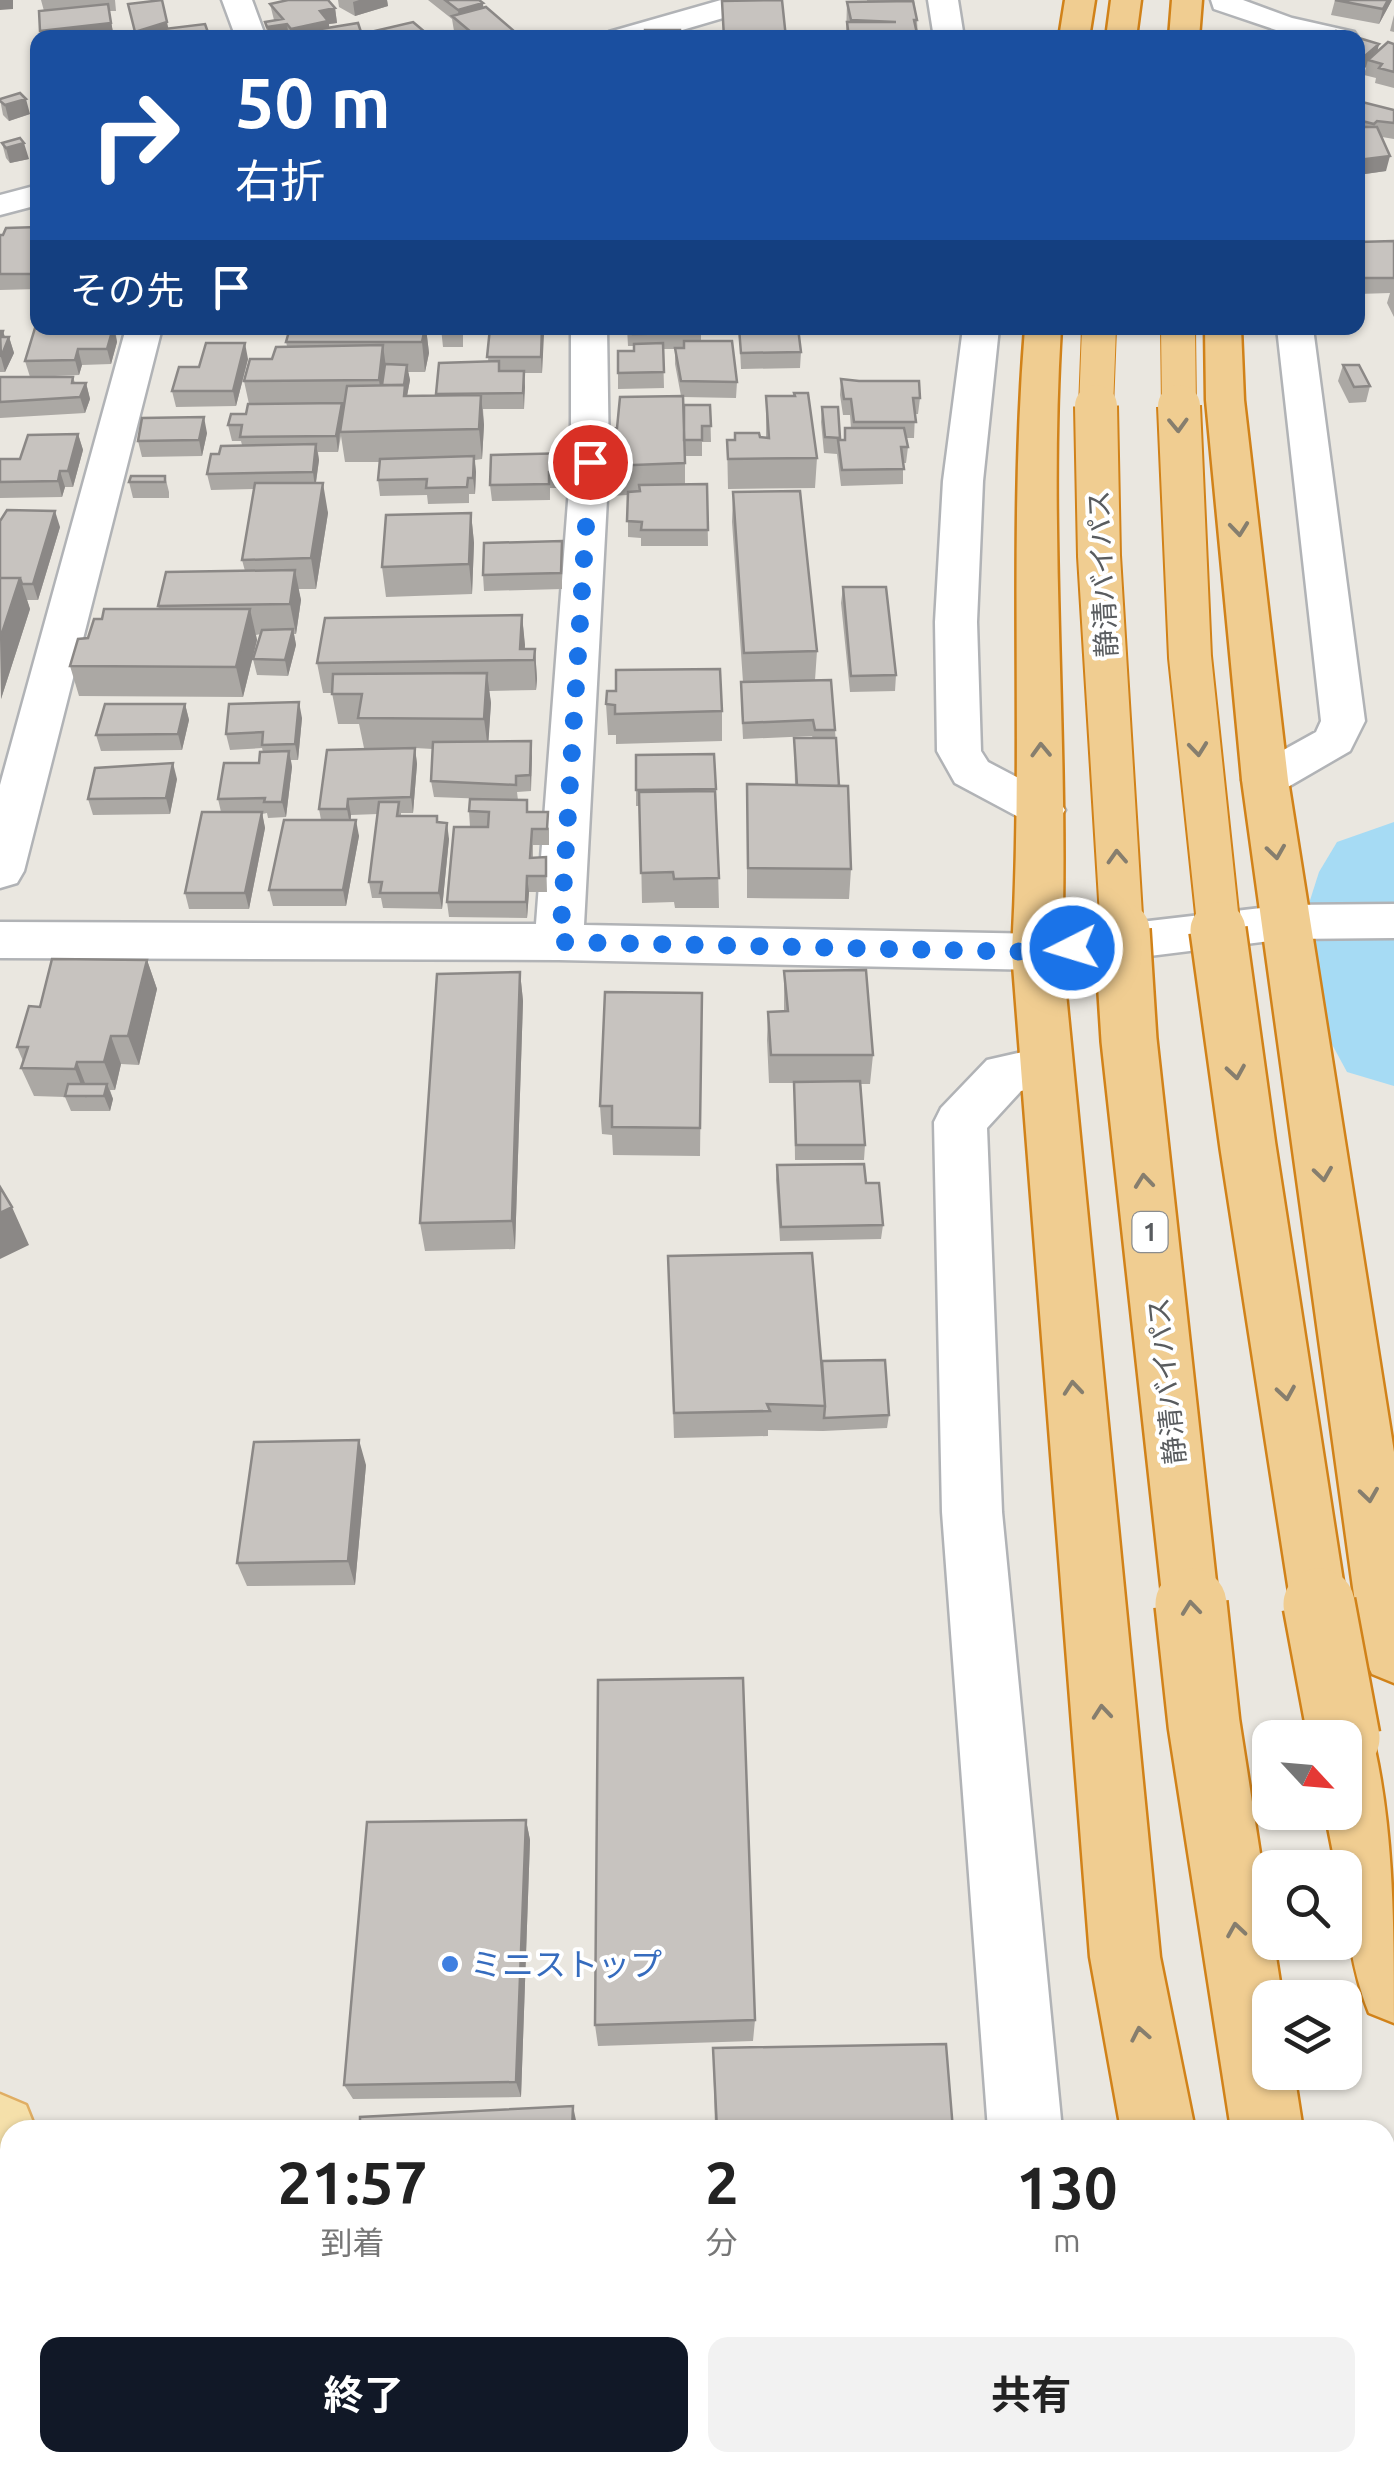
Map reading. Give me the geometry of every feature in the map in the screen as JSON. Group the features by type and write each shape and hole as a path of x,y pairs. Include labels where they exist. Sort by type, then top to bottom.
{"highway":[{"path":"1075,30 1080,0"},
{"path":"1122,30 1126,0"},
{"path":"1185,30 1187,0"},
{"path":"1223,30 1225,2"},
{"path":"1043,335 1035,546 1042,810 1037,952 1044,1067 1124,1957 1156,2120"},
{"name":"静清バイパス","path":"1098,335 1099,556 1128,1040 1204,1724 1265,2120"},
{"path":"1178,335 1188,652 1223,978 1340,1720"},
{"path":"1223,335 1225,400 1266,780 1394,1653"},
{"path":"1362,1829 1394,1988"}],"street":[{"path":"237,0 248,30"},
{"path":"648,30 754,0"},
{"path":"943,0 949,30"},
{"path":"1225,2 1282,30"},
{"path":"0,204 30,196"},
{"path":"0,871 142,335"},
{"path":"560,942 590,462 589,335"},
{"path":"980,335 962,499 956,622 959,751 970,772 1042,810"},
{"path":"1266,780 1334,741 1342,721 1296,335"},
{"path":"0,940 560,942 1037,952 1286,922 1394,921"},
{"path":"1024,2120 972,1512 960,1122 1005,1074 1044,1067"}],"building":[{"path":"162,0 167,22 134,30 128,4"},
{"path":"328,0 335,8 320,11 328,21 291,29 287,24 267,27 265,22 283,19 270,4"},
{"path":"445,0 479,0 483,3 458,10"},
{"path":"782,0 785,30 724,30 722,1"},
{"path":"1335,0 1388,0 1383,9"},
{"path":"913,1 916,30 848,30 847,22 896,22 851,20 847,2"},
{"path":"108,4 111,23 40,30 39,11"},
{"path":"486,7 513,30 469,30 452,16"},
{"path":"413,22 422,30 379,30"},
{"path":"358,23 360,30 321,30"},
{"path":"205,24 207,30 156,30"},
{"path":"1365,40 1379,44 1365,55"},
{"path":"1388,42 1394,44 1394,72 1368,60"},
{"path":"20,93 26,99 5,105 0,101 0,99"},
{"path":"1365,103 1394,110 1394,123 1365,122"},
{"path":"1365,127 1377,127 1390,156 1365,159"},
{"path":"20,138 24,143 6,148 2,143"},
{"path":"30,227 30,274 0,274 0,235 6,228"},
{"path":"1394,241 1394,278 1365,278 1365,242"},
{"path":"0,331 1,337 9,337 1,357"},
{"path":"33,335 111,335 107,349 78,349 75,360 25,361"},
{"path":"288,335 424,335 422,342 286,342"},
{"path":"489,335 542,335 541,357 487,357"},
{"path":"740,335 799,335 801,352 741,353"},
{"path":"684,341 732,341 737,382 681,381 675,348 684,348"},
{"path":"206,343 245,343 233,391 172,391 179,367 199,367"},
{"path":"663,343 664,372 618,373 618,351 634,351 634,344"},
{"path":"383,345 379,380 244,381 250,359 272,359 276,347"},
{"path":"499,361 499,371 524,371 523,393 436,394 439,363"},
{"path":"385,364 407,365 404,385 382,385"},
{"path":"1343,365 1359,365 1370,386 1354,387"},
{"path":"0,377 73,377 72,383 86,383 80,397 0,402"},
{"path":"841,379 919,381 920,398 913,398 916,422 854,422 851,399 844,399"},
{"path":"405,385 404,396 481,395 479,429 340,432 347,386"},
{"path":"794,393 808,393 817,458 728,459 727,440 735,440 735,433 759,433 760,437 769,438 766,396 795,396"},
{"path":"683,396 685,463 608,466 608,429 617,428 620,397"},
{"path":"342,403 336,436 240,437 242,425 228,425 231,414 246,414 248,404"},
{"path":"684,405 710,405 711,426 702,426 702,440 684,440"},
{"path":"822,407 838,407 840,438 825,437"},
{"path":"204,417 199,440 138,441 142,418"},
{"path":"845,428 904,428 908,447 901,447 904,469 842,470 838,440 845,440"},
{"path":"78,434 68,471 60,471 58,481 0,482 0,459 20,459 28,435"},
{"path":"316,444 313,472 207,474 211,454 219,454 221,446"},
{"path":"574,453 574,472 549,472 549,484 490,485 491,455"},
{"path":"474,456 473,478 468,478 467,487 426,488 427,479 378,480 380,459"},
{"path":"131,476 165,476 165,482 129,482"},
{"path":"255,483 323,483 311,558 242,560"},
{"path":"707,484 708,530 641,530 642,522 627,521 628,492 640,491 639,485"},
{"path":"800,491 817,651 744,653 733,492"},
{"path":"7,510 55,511 33,584 22,584 20,578 0,578 0,521"},
{"path":"471,513 469,564 382,567 386,515"},
{"path":"562,541 561,573 483,575 484,543"},
{"path":"295,570 290,604 158,606 166,572"},
{"path":"0,578 20,578 0,639"},
{"path":"843,587 886,587 896,675 851,676"},
{"path":"104,609 250,609 236,667 70,666 78,639 88,638 94,619 102,619"},
{"path":"522,615 520,649 535,649 534,660 317,663 325,618"},
{"path":"293,629 285,660 253,659 262,630"},
{"path":"720,669 722,711 615,714 615,705 606,704 607,691 616,691 616,670"},
{"path":"487,673 484,719 358,718 362,694 332,694 333,674"},
{"path":"831,680 835,730 815,730 813,720 743,723 741,682"},
{"path":"299,702 295,744 262,745 263,732 226,734 229,704"},
{"path":"105,704 185,704 178,734 96,735"},
{"path":"794,738 836,738 839,786 797,785"},
{"path":"531,741 530,775 516,776 516,785 431,781 433,742"},
{"path":"415,748 411,797 348,799 347,809 319,809 327,750"},
{"path":"289,751 282,802 264,802 265,798 218,799 224,763 259,763 260,752"},
{"path":"714,754 716,789 636,790 636,755"},
{"path":"173,763 166,798 88,799 95,768"},
{"path":"747,784 848,786 851,869 748,868"},
{"path":"715,791 719,878 674,879 673,872 641,873 639,792"},
{"path":"470,799 527,800 527,812 548,812 547,829 532,829 530,858 546,857 546,876 527,876 526,902 447,902 454,827 488,827 489,812 469,811"},
{"path":"379,802 399,802 397,816 437,816 437,822 447,823 439,893 380,893 382,882 369,882"},
{"path":"202,812 262,812 245,893 185,893"},
{"path":"284,820 356,820 343,890 269,890"},
{"path":"52,959 147,960 128,1036 111,1036 104,1062 77,1062 75,1069 21,1068 28,1047 17,1047 29,1006 40,1007"},
{"path":"866,970 873,1055 771,1055 768,1012 788,1011 784,971"},
{"path":"520,972 512,1221 420,1223 437,974"},
{"path":"605,992 702,993 700,1128 612,1127 612,1106 600,1106"},
{"path":"860,1081 865,1145 796,1145 794,1082"},
{"path":"68,1084 107,1084 104,1096 65,1096"},
{"path":"864,1164 866,1183 879,1183 883,1225 781,1227 777,1165"},
{"path":"0,1187 12,1207 0,1213"},
{"path":"812,1253 825,1406 767,1404 770,1411 674,1413 668,1256"},
{"path":"885,1360 889,1415 824,1418 822,1361"},
{"path":"359,1440 348,1561 237,1563 254,1442"},
{"path":"743,1678 755,2020 595,2025 598,1680"},
{"path":"526,1820 516,2082 344,2085 367,1822"},
{"path":"946,2044 952,2120 717,2120 713,2048"},
{"path":"573,2106 572,2120 360,2117"}],"waterway":[{"path":"1394,865 1380,872 1368,916 1394,1037"}],"place":[{"name":"ミニストップ","path":"450,1964"}],"route":[{"path":"590,462 560,942 1037,952 1072,948"}]}
